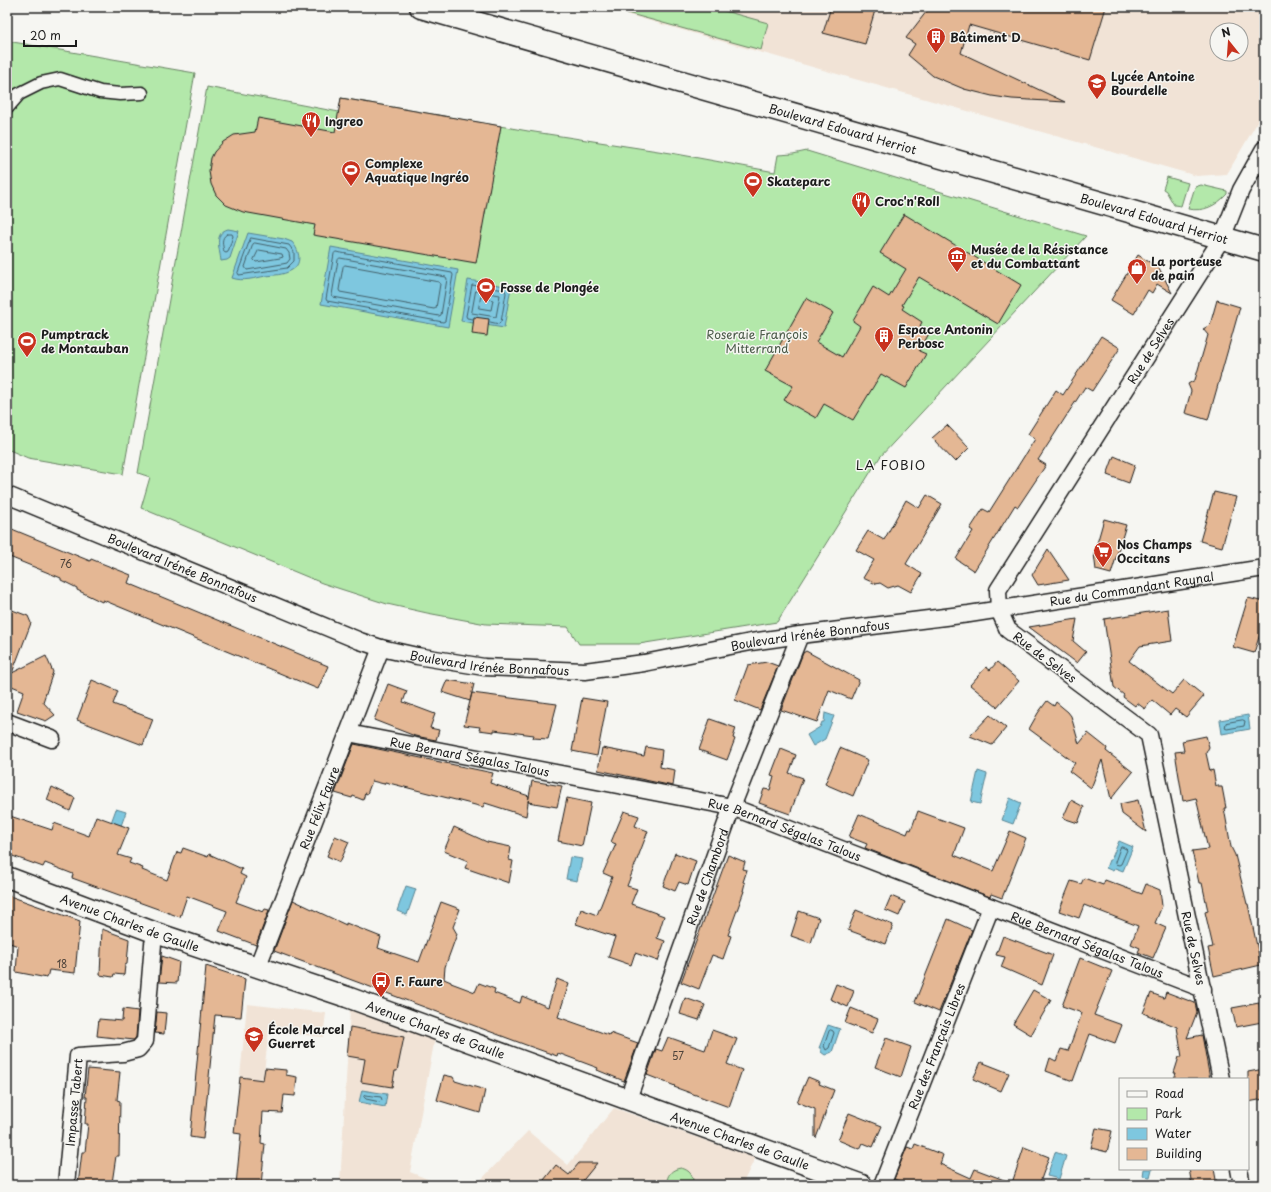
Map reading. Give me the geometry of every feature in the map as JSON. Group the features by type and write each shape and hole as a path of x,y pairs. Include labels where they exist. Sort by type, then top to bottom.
{"main road":[{"name":"Boulevard Edouard Herriot","path":"421,7 1264,250"}],"street":[{"path":"7,108 19,94 41,82 60,79 100,92 120,94 142,93"},
{"name":"Rue de Selves","path":"1220,1078 1203,990 1149,735 1008,630 999,610 998,590 1222,238 1241,190 1264,149"},
{"name":"Boulevard Irénée Bonnafous","path":"7,495 360,641 381,648 417,656 484,667 585,671 644,663 751,642 999,610"},
{"name":"Rue du Commandant Raynal","path":"999,610 1264,568"},
{"name":"Rue de Chambord","path":"628,1099 732,807 800,635"},
{"name":"Rue Félix Faure","path":"257,968 381,648"},
{"path":"7,722 52,739"},
{"name":"Rue Bernard Ségalas Talous","path":"348,733 732,807 1203,990"},
{"name":"Avenue Charles de Gaulle","path":"7,877 156,933 201,947 628,1099 853,1183"},
{"name":"Rue des Français Libres","path":"882,1185 991,907"},
{"name":"Impasse Tabert","path":"66,1185 78,1056 123,1053 138,1049 145,1041 153,944 156,933"},
{"path":"1239,1170 1242,1185"}],"shaded area":[{"name":"Lycée Antoine Bourdelle","path":"601,7 1264,7 1264,111 1227,174 1197,176"},
{"name":"École Marcel Guerret","path":"247,1004 326,1013 323,1037 269,1031 263,1080 240,1077"},
{"path":"350,1009 435,1038 410,1172 442,1185 340,1185"},
{"path":"614,1108 755,1158 742,1185 476,1185 528,1131 568,1165"}],"green space":[{"path":"605,7 710,7 768,23 761,50"},
{"path":"7,41 195,73 123,474 28,458 7,449"},
{"name":"Roseraie François Mitterrand","path":"207,87 339,112 341,98 528,131 671,153 775,172 778,155 807,151 1086,236 880,457 777,622 639,644 579,644 568,627 486,624 387,604 322,583 141,508 150,477 138,473"},
{"path":"1167,177 1188,183 1181,206 1174,205 1166,191 1163,189"},
{"path":"1201,185 1227,191 1227,194 1219,202 1204,209 1188,209 1195,187"},
{"path":"681,1168 687,1170 691,1174 693,1185 667,1185 670,1173"}],"water":[{"path":"228,229 239,231 230,258 221,261 218,242 220,234"},
{"path":"248,233 284,239 292,242 297,249 299,258 297,265 290,271 281,274 245,280 232,278"},
{"path":"331,247 458,270 448,327 321,304"},
{"name":"Fosse de Plongée","path":"468,280 511,287 504,328 461,321"},
{"path":"825,713 834,716 825,739 813,746 807,735 820,727 822,722 824,722"},
{"path":"1248,715 1250,729 1222,734 1220,720"},
{"path":"978,771 987,774 980,804 971,802"},
{"path":"1010,798 1021,803 1013,824 1002,820"},
{"path":"116,809 126,812 118,834 108,831"},
{"path":"1119,841 1133,847 1123,871 1115,868 1113,871 1106,868"},
{"path":"570,857 582,859 577,881 566,879"},
{"path":"406,886 416,889 407,915 397,911"},
{"path":"828,1025 840,1029 832,1052 825,1055 821,1052 821,1048 819,1048"},
{"path":"362,1090 387,1094 385,1107 359,1102"},
{"path":"1055,1152 1066,1156 1059,1179 1047,1176"},
{"path":"1144,1170 1152,1170 1150,1177 1143,1176"}],"building":[{"path":"831,7 876,7 865,44 823,33"},
{"name":"Bâtiment D","path":"930,7 1106,7 1090,60 969,25 961,53 1065,102 1012,99 992,96 964,89 933,76 908,55 915,44 906,38"},
{"name":"Complexe Aquatique Ingréo","path":"341,98 501,126 476,263 313,235 315,225 243,212 226,205 216,195 211,184 209,171 211,158 223,142 234,135 255,132 258,118 335,132"},
{"name":"Espace Antonin Perbosc","path":"904,214 1021,285 998,324 919,277 902,305 904,306 902,309 922,322 920,326 930,332 919,351 926,354 906,388 881,374 853,420 824,404 816,418 784,400 793,386 765,371 806,298 833,313 816,342 842,357 860,326 853,321 873,287 889,297 906,269 880,253"},
{"name":"La porteuse de pain","path":"1138,255 1159,268 1172,293 1157,284 1152,293 1148,290 1134,314 1111,300"},
{"path":"1217,300 1240,307 1208,420 1185,413 1191,391 1188,384 1195,380 1208,335 1203,329 1210,325"},
{"path":"474,317 489,319 487,336 472,334"},
{"path":"1101,336 1120,348 1092,391 1085,387 1038,460 1046,465 1018,507 1015,505 974,571 956,559 973,531 970,529 983,509 989,512 1035,439 1028,434 1056,390 1063,395"},
{"path":"947,425 969,448 955,462 932,438"},
{"path":"1114,456 1135,465 1129,483 1107,475"},
{"path":"1214,492 1236,497 1222,547 1200,541"},
{"path":"927,495 942,504 906,564 922,574 911,592 898,585 888,588 880,583 876,584 863,578 874,560 856,550 868,531 884,540 906,500 919,508"},
{"path":"1104,519 1126,525 1111,574 1096,570 1094,554"},
{"path":"7,527 90,561 91,559 131,575 128,583 328,666 318,689 103,600 102,602 77,590 77,588 61,580 61,578 7,556"},
{"path":"1048,549 1069,580 1038,585 1032,575"},
{"path":"1248,598 1264,602 1264,621 1254,653 1233,647"},
{"path":"7,608 28,616 31,623 12,673 46,656 53,672 43,702 55,715 46,721 17,711 24,691 7,684"},
{"path":"1168,609 1172,641 1140,646 1129,661 1172,694 1184,680 1204,696 1186,717 1175,709 1170,715 1152,700 1145,709 1137,703 1135,706 1123,697 1124,695 1114,687 1104,619"},
{"path":"1077,619 1073,641 1086,652 1077,663 1029,627"},
{"path":"806,651 859,680 851,699 829,690 817,722 781,710 803,653"},
{"path":"767,662 778,666 760,710 735,700 748,665"},
{"path":"997,662 1019,681 997,707 970,685 986,667 990,670"},
{"path":"92,680 118,691 113,704 153,719 143,745 77,720"},
{"path":"447,680 474,684 470,701 442,692"},
{"path":"388,684 407,691 403,702 435,714 430,728 439,730 436,740 415,736 374,720"},
{"path":"472,693 557,704 548,739 533,738 534,735 494,730 494,732 479,730 480,727 464,725"},
{"path":"582,698 607,702 597,756 572,751"},
{"path":"1047,701 1054,706 1056,702 1071,716 1079,744 1088,733 1107,748 1106,751 1133,772 1111,799 1102,760 1091,788 1069,771 1075,763 1029,729"},
{"path":"990,715 1006,728 992,745 970,736"},
{"path":"710,719 736,728 733,738 735,739 727,760 699,750"},
{"path":"1206,736 1209,747 1206,753 1210,771 1213,770 1216,786 1218,785 1218,787 1222,787 1231,847 1235,855 1248,904 1261,965 1214,976 1208,948 1213,947 1205,912 1208,911 1202,883 1199,883 1192,851 1208,849 1196,798 1183,801 1175,752 1184,751 1182,741"},
{"path":"354,744 493,773 490,783 529,796 526,816 485,803 483,807 385,782 384,784 372,781 363,800 353,796 352,798 335,793"},
{"path":"646,747 662,750 660,767 675,770 673,786 598,770 602,748 644,756"},
{"path":"840,748 868,760 853,796 825,784"},
{"path":"781,749 796,755 789,773 803,778 790,814 759,803 764,789 770,790 774,776 771,775"},
{"path":"532,781 562,786 557,807 528,802"},
{"path":"52,787 75,798 70,811 47,800"},
{"path":"567,798 591,803 582,846 558,841"},
{"path":"1071,800 1084,807 1078,823 1063,818"},
{"path":"1138,800 1146,832 1122,814 1120,804"},
{"path":"624,811 639,816 635,826 648,831 627,886 637,889 631,904 664,916 657,938 665,941 658,961 635,953 631,965 608,957 615,937 576,924 581,909 597,915 612,877 603,873 616,844 611,842"},
{"path":"918,811 964,828 954,855 993,871 1010,831 1026,838 1002,898 991,894 990,897 865,848 867,844 849,837 859,814 907,834 909,829 911,830"},
{"path":"7,815 52,830 54,823 89,836 96,816 129,828 118,855 131,859 129,863 143,868 142,870 167,880 177,852 181,853 183,848 208,857 209,854 242,869 240,874 246,877 236,902 263,912 265,909 269,910 256,945 219,931 227,911 187,896 180,917 72,878 73,874 45,863 43,867 7,854"},
{"path":"454,827 487,842 511,847 509,860 513,861 509,883 465,868 468,861 444,851"},
{"path":"335,836 349,842 340,862 327,856"},
{"path":"675,853 696,861 688,885 679,882 675,891 663,886"},
{"path":"728,855 745,862 743,869 747,870 743,882 745,883 744,891 728,935 731,936 723,959 712,955 699,989 681,982"},
{"path":"1084,878 1103,885 1105,880 1142,894 1146,884 1160,890 1162,906 1155,923 1166,928 1153,958 1138,952 1140,948 1131,944 1138,926 1084,905 1079,918 1059,911 1071,881 1081,884"},
{"path":"7,895 80,921 75,973 49,970 47,978 16,972 18,946 7,942"},
{"path":"891,896 905,902 899,916 885,910"},
{"path":"293,900 346,925 346,923 381,937 378,948 419,962 441,902 460,909 453,927 457,934 445,967 444,979 475,992 479,983 495,989 494,993 520,1003 522,996 548,1007 557,979 569,984 558,1017 609,1035 610,1033 638,1043 624,1081 597,1070 598,1068 558,1053 557,1056 526,1045 274,951"},
{"path":"856,910 893,925 886,944 848,930"},
{"path":"799,911 819,918 811,943 791,936"},
{"path":"948,919 972,930 939,1012 915,1002"},
{"path":"102,929 129,939 127,964 125,965 124,975 114,974 113,977 100,975"},
{"path":"1003,936 1053,955 1042,985 1001,967 1005,957 996,955"},
{"path":"162,956 179,962 177,983 159,982"},
{"path":"1080,958 1112,971 1094,1015 1122,1025 1115,1043 1090,1034 1073,1081 1046,1071 1050,1058 1056,1061 1061,1049 1068,1051 1082,1013 1062,1006"},
{"path":"206,966 245,979 241,1017 215,1015 203,1139 190,1137"},
{"path":"836,984 854,991 848,1007 830,999"},
{"path":"1033,990 1051,1000 1031,1035 1013,1024"},
{"path":"1166,992 1195,1003 1197,1012 1187,1038 1202,1035 1210,1078 1174,1078 1176,1073 1174,1073 1179,1057 1182,1057 1177,1027 1143,1013 1151,993 1164,998"},
{"path":"685,998 705,1005 699,1020 680,1014"},
{"path":"1259,1003 1262,1022 1236,1027 1232,1008"},
{"path":"851,1008 878,1019 872,1033 845,1023"},
{"path":"123,1009 138,1011 136,1037 134,1040 97,1036 99,1019 122,1021"},
{"path":"157,1012 166,1013 164,1034 155,1033"},
{"path":"350,1027 404,1037 392,1087 361,1082 365,1059 347,1056"},
{"path":"712,1030 737,1039 727,1064 742,1070 729,1107 674,1087 675,1086 647,1075 656,1049 662,1051 668,1037 705,1050"},
{"path":"886,1038 911,1047 901,1077 875,1067"},
{"path":"981,1062 1009,1073 1001,1091 973,1079"},
{"path":"265,1068 286,1070 286,1075 297,1077 295,1096 284,1095 282,1113 263,1112 261,1143 265,1144 261,1185 236,1185 241,1134 234,1133 240,1077 263,1080"},
{"path":"88,1069 120,1072 117,1100 120,1101 119,1156 116,1156 111,1185 78,1185 82,1152 85,1152 88,1124 85,1124 87,1097 85,1097"},
{"path":"1264,1069 1264,1099 1249,1102 1248,1072"},
{"path":"444,1075 453,1077 455,1081 485,1090 480,1113 437,1100"},
{"path":"808,1077 820,1082 819,1084 834,1090 816,1138 815,1109 797,1102"},
{"path":"849,1113 882,1126 873,1147 863,1143 860,1149 838,1140"},
{"path":"1096,1128 1112,1131 1107,1152 1091,1148"},
{"path":"915,1144 943,1155 940,1164 971,1178 975,1169 1012,1183 1024,1147 1049,1157 1039,1185 909,1185 894,1179 907,1147 913,1149"},
{"path":"579,1163 597,1163 580,1184 581,1185 540,1185 556,1165 569,1175"},
{"path":"1189,1170 1214,1170 1217,1185 1192,1185"}],"place":[{"name":"Bâtiment D","path":"936,54"},
{"name":"Lycée Antoine Bourdelle","path":"1097,100"},
{"name":"Ingreo","path":"311,138"},
{"name":"Complexe Aquatique Ingréo","path":"351,187"},
{"name":"Skateparc","path":"753,198"},
{"name":"Croc'n'Roll","path":"861,218"},
{"name":"Musée de la Résistance et du Combattant","path":"957,273"},
{"name":"La porteuse de pain","path":"1137,285"},
{"name":"Fosse de Plongée","path":"486,304"},
{"name":"Espace Antonin Perbosc","path":"884,353"},
{"name":"Pumptrack de Montauban","path":"27,358"},
{"name":"Nos Champs Occitans","path":"1103,568"},
{"name":"F. Faure","path":"381,998"},
{"name":"École Marcel Guerret","path":"254,1053"}],"district":[{"name":"LA FOBIO","path":"891,464"}]}
